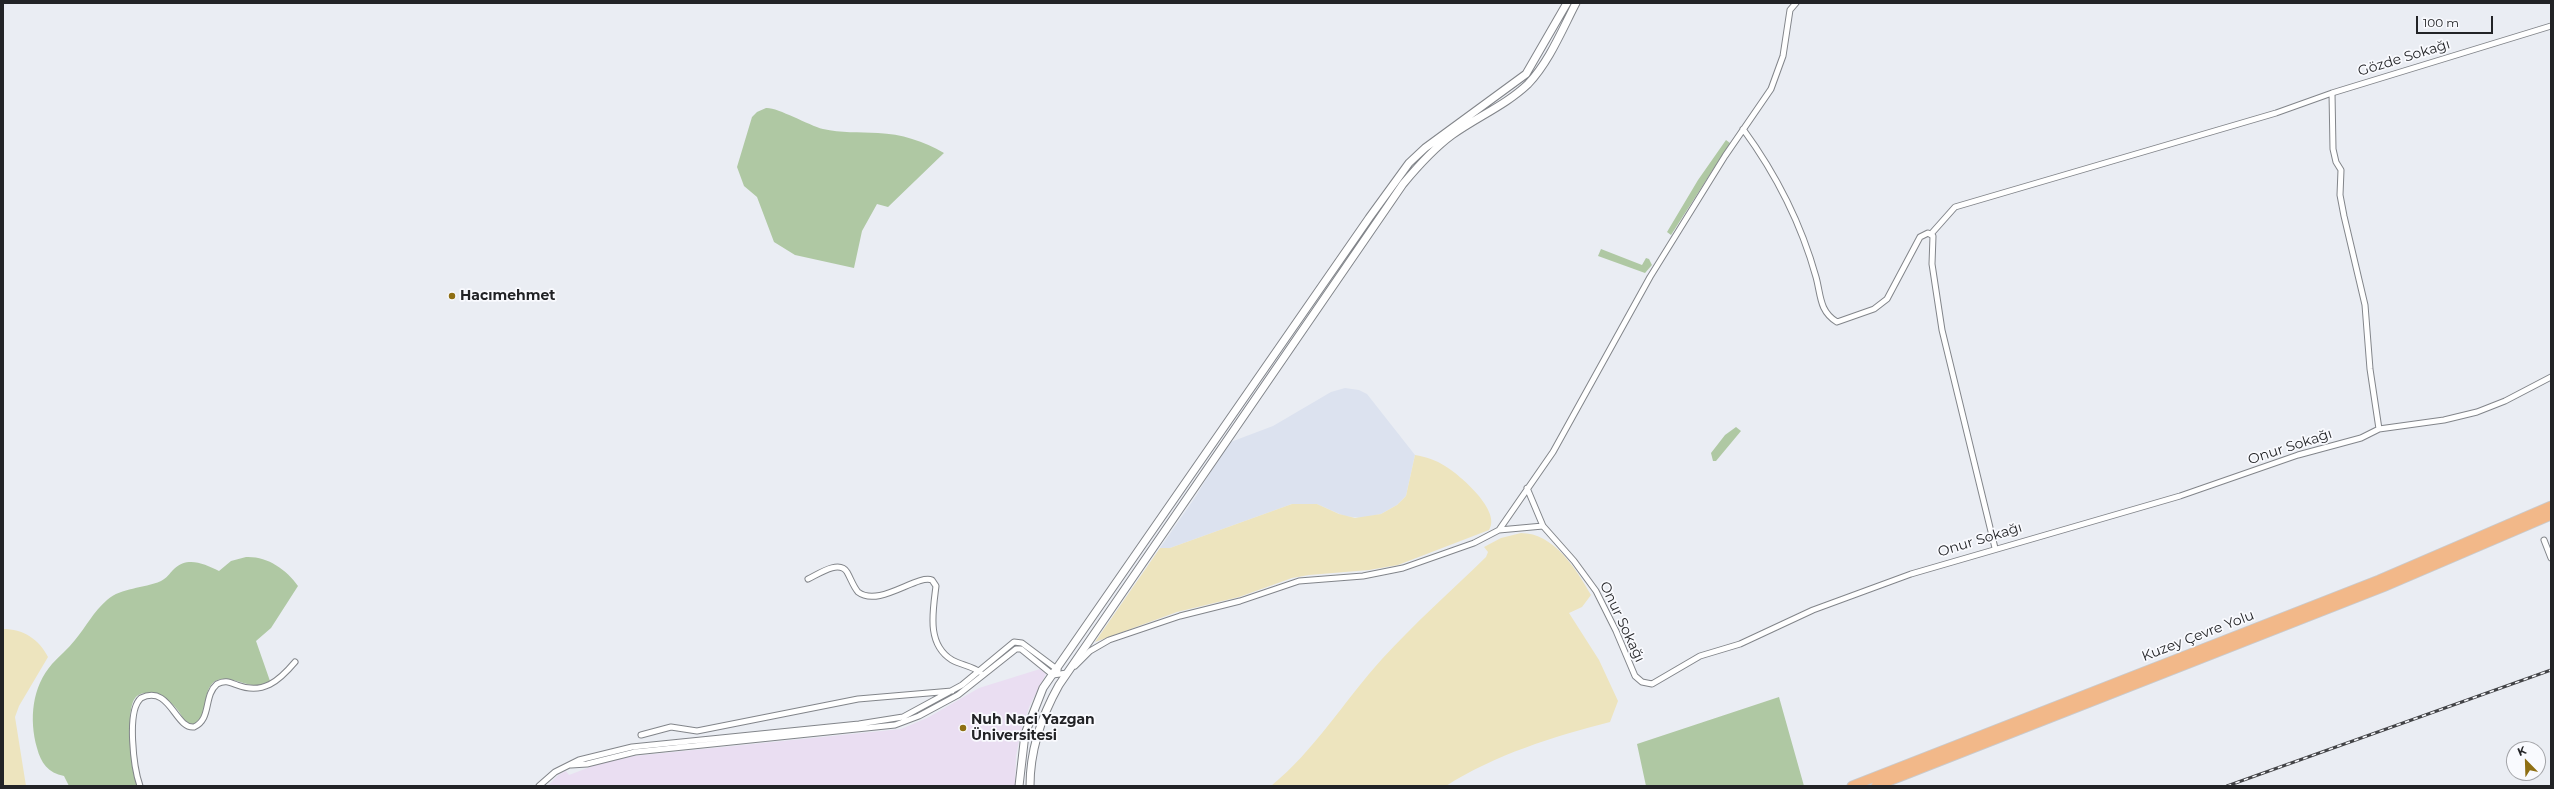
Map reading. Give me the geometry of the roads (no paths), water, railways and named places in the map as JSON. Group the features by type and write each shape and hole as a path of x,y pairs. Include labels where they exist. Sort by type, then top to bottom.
{"highway":[{"name":"Kuzey Çevre Yolu","path":"1852,786 2379,580 2551,506"},
{"name":"Kuzey Çevre Yolu","path":"1876,786 2383,587 2551,515"}],"street":[{"path":"1019,786 1020,760 1026,731 1040,695 1408,164 1444,132 1526,74 1567,3"},
{"path":"1030,786 1032,754 1039,726 1051,699 1066,674 1403,184 1418,166 1453,135 1527,85 1542,66 1576,3"},
{"path":"1499,530 1560,440 1650,277 1773,83 1783,56 1790,10 1796,3"},
{"name":"Gözde Sokağı","path":"1743,129 1765,159 1784,193 1808,253 1822,307 1827,314 1837,322 1874,309 1884,302 1920,237 1926,233 1931,234 1955,207 2276,113 2332,93 2551,26"},
{"path":"2332,93 2333,149 2336,162 2342,173 2340,195 2365,305 2370,369 2379,428"},
{"path":"1931,234 1934,240 1932,264 1942,330 1995,548"},
{"name":"Onur Sokağı","path":"1527,488 1544,526 1589,581 1616,631 1633,674 1639,681 1648,684 1658,682 1694,659 1750,640 1840,600 1911,574 1995,548 2180,496 2298,455 2361,438 2379,428 2450,419 2476,412 2505,401 2551,378"},
{"path":"1066,674 1090,651 1102,644 1180,616 1240,600 1299,581 1363,576 1403,568 1474,543 1499,530 1544,526"},
{"path":"2544,540 2551,558"},
{"path":"808,579 833,567 840,567 847,571 858,592 870,596 895,590 926,579 932,580 936,586 932,625 936,641 950,658 980,672"},
{"path":"539,786 555,772 579,760 632,747 889,720 909,715 953,691 980,672 1010,645 1017,642 1055,672"},
{"path":"571,765 587,764 635,752 895,725 919,716 958,695 1016,648 1021,649 1055,672 1066,674"},
{"path":"140,786 133,738 136,706 141,698 152,697 166,702 174,708 184,724 194,727 204,717 210,694 217,684 228,681 247,688 266,688 276,682 295,662"},
{"path":"641,735 671,728 697,731 875,697 953,691"}],"railway":[{"path":"2227,786 2551,670"}],"place":[{"name":"Hacımehmet","path":"452,296"},
{"name":"Nuh Naci Yazgan Üniversitesi","path":"963,728"}]}
